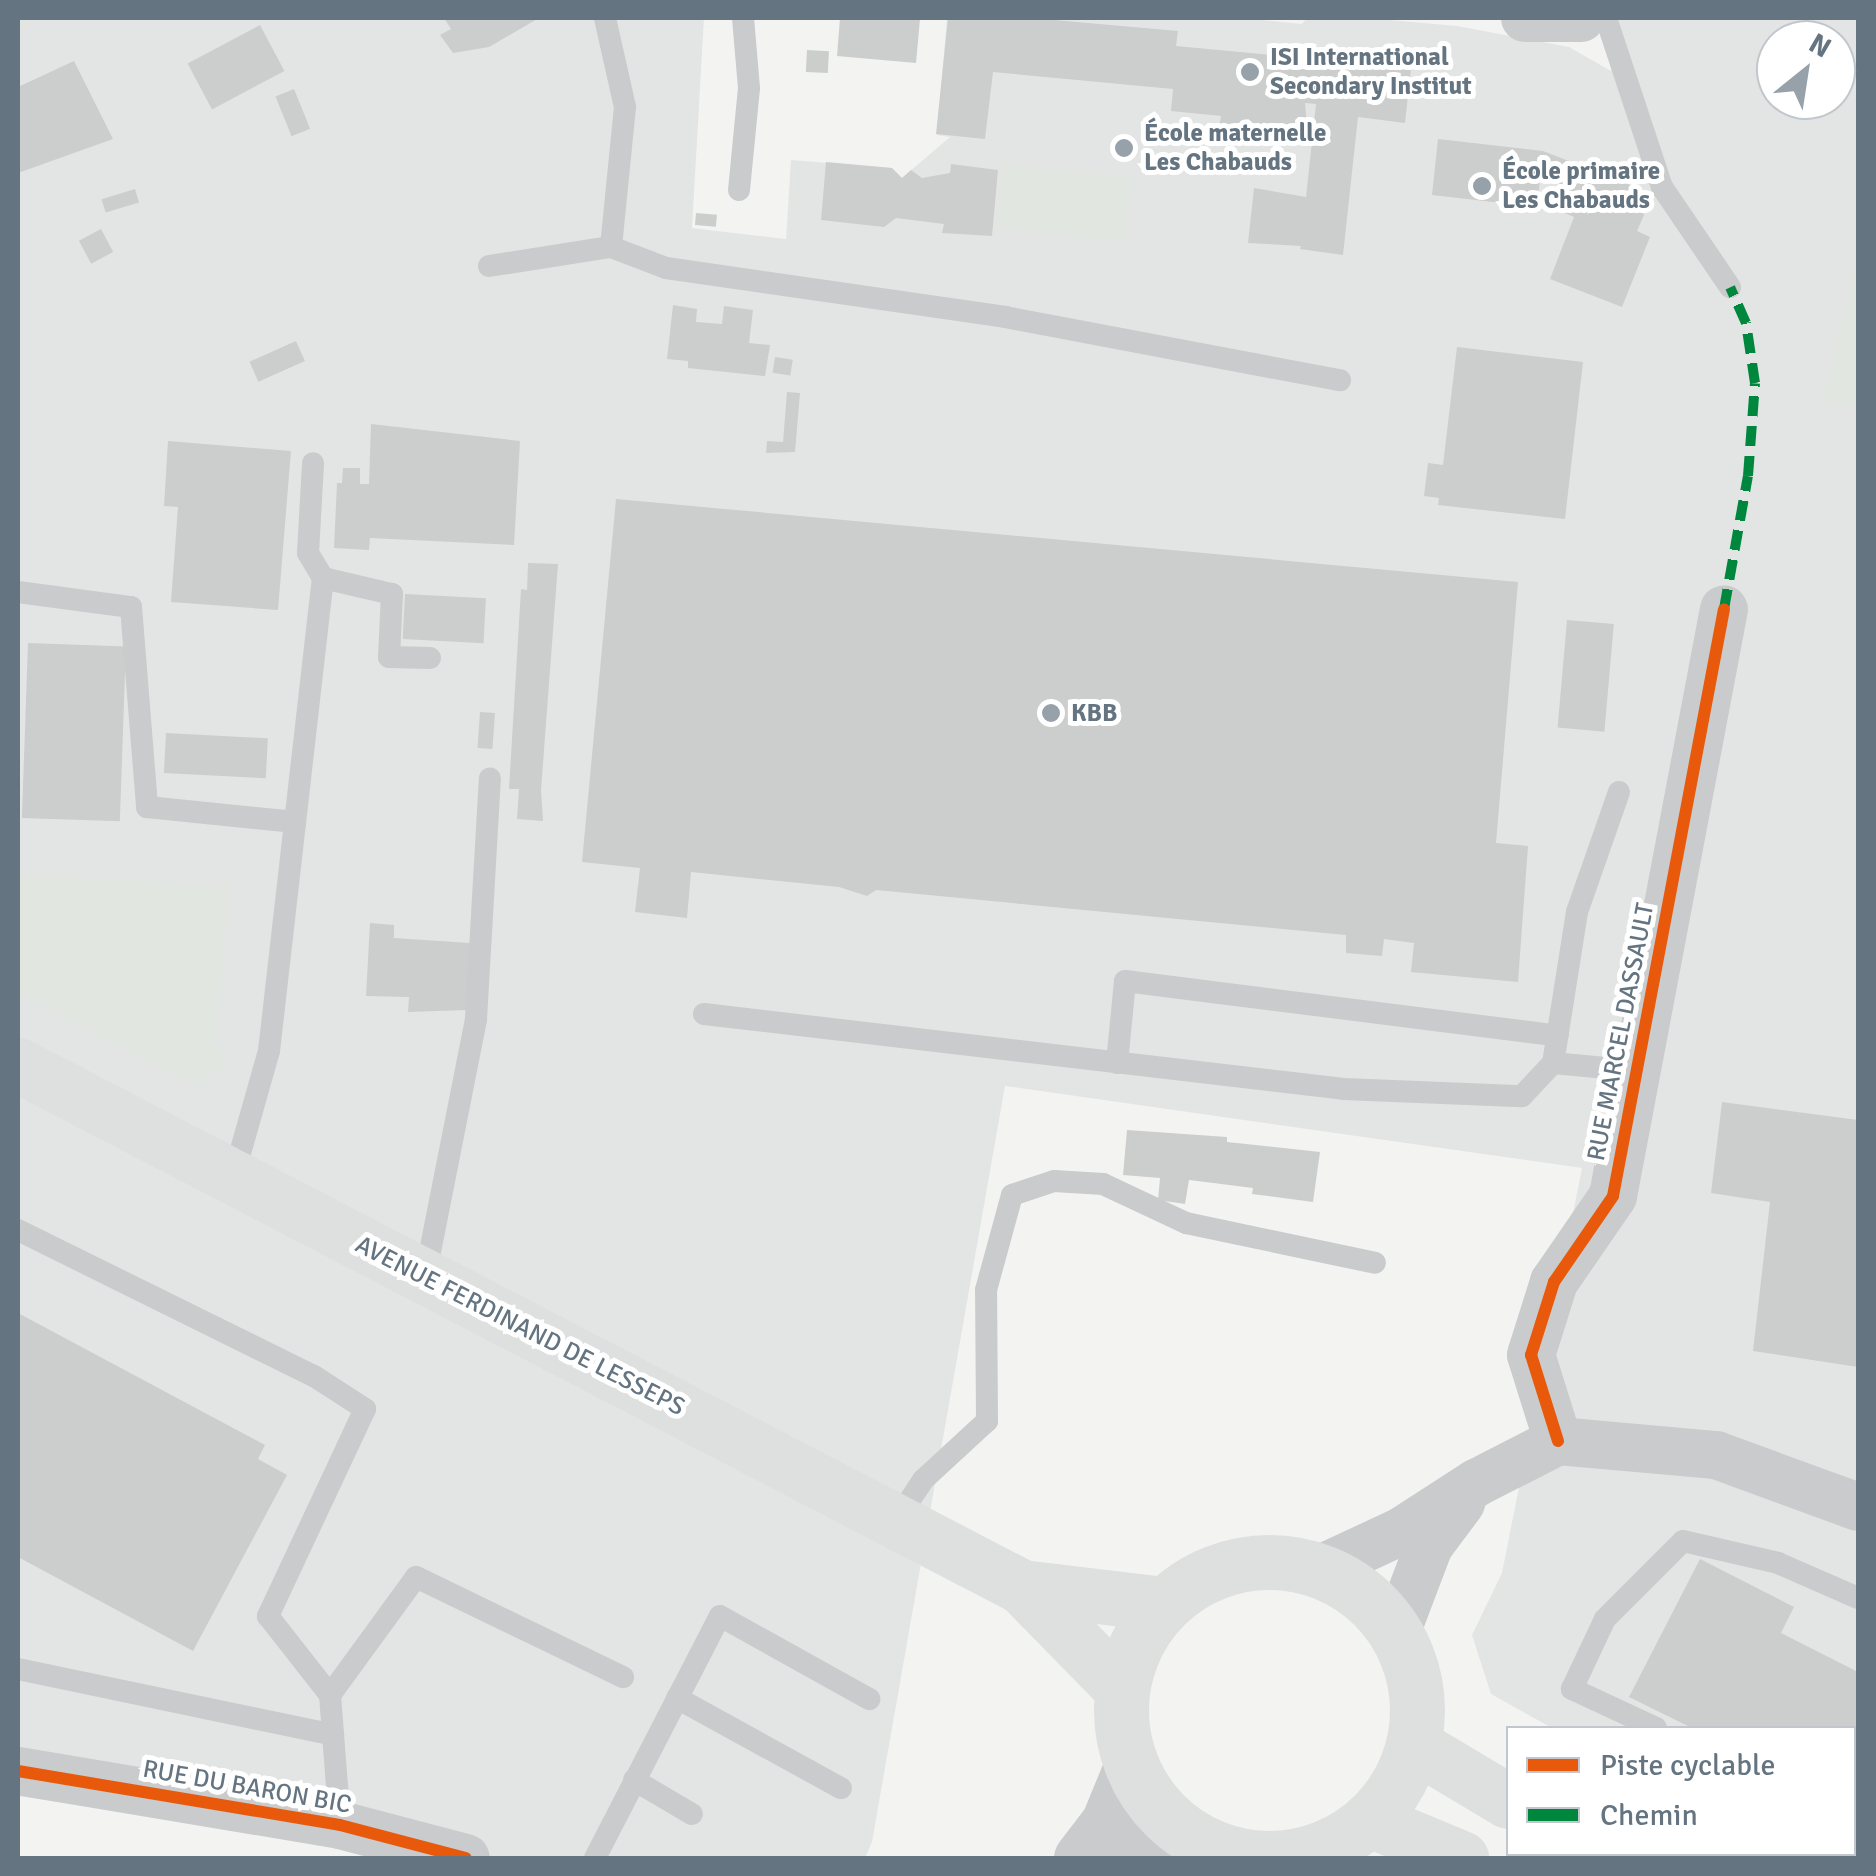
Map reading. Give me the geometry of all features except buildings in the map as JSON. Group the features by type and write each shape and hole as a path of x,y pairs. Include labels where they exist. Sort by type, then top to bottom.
{"main road":[{"name":"AVENUE FERDINAND DE LESSEPS","path":"18,1065 1022,1587 1121,1688"},
{"path":"1277,1562 1318,1570 1362,1594 1396,1633 1412,1668 1418,1707 1414,1745 1398,1786 1415,1839 1331,1846 1286,1858 1239,1856 1195,1840 1157,1808 1131,1767 1120,1728 1121,1688 1136,1642 1164,1604 1197,1580 1236,1565 1277,1562"},
{"name":"AVENUE FERDINAND DE LESSEPS","path":"1022,1587 1164,1604"},
{"path":"1414,1745 1506,1800"}],"street":[{"path":"1524,18 1581,18"},
{"name":"RUE MARCEL DASSAULT","path":"1558,1441 1531,1354 1554,1282 1613,1196 1724,609"},
{"path":"1318,1570 1402,1530 1476,1483 1558,1441 1716,1455 1858,1507"},
{"path":"1396,1633 1430,1546 1476,1483"},
{"path":"1084,1858 1108,1823 1131,1767"},
{"name":"RUE DU BARON BIC","path":"18,1771 340,1825 466,1858"},
{"path":"1084,1858 1136,1839 1195,1840"}],"lane":[{"path":"605,18 625,107 611,247"},
{"path":"740,190 749,88 743,18"},
{"path":"1606,18 1662,187 1730,287"},
{"path":"489,266 611,247 666,268 1005,317 1340,380"},
{"path":"234,1178 269,1051 323,578 308,553 312,464"},
{"path":"323,578 392,594 388,657 430,658"},
{"path":"18,592 132,607 146,806 295,822"},
{"path":"425,1277 476,1019 490,778"},
{"path":"704,1014 1344,1089 1522,1096 1553,1063 1577,912 1620,792"},
{"path":"1117,1063 1125,981 1558,1036"},
{"path":"1553,1063 1637,1070"},
{"path":"896,1522 923,1480 987,1421 986,1290 1012,1195 1054,1180 1103,1184 1186,1223 1375,1263"},
{"path":"18,1230 314,1376 365,1410 268,1616 330,1695 340,1825"},
{"path":"1652,1726 1572,1689 1605,1620 1683,1542 1778,1562 1858,1598"},
{"path":"330,1695 416,1577 624,1677"},
{"path":"595,1858 720,1616 869,1699"},
{"path":"18,1669 333,1734"},
{"path":"677,1698 841,1788"},
{"path":"634,1780 692,1814"}],"shaded area":[{"path":"18,18 704,18 692,228 786,239 791,160 892,168 902,178 950,137 937,135 947,18 1242,18 1302,24 1307,18 1367,18 1457,26 1569,47 1611,71 1615,18 1858,18 1858,1858 1793,1856 1856,1856 1856,1726 1548,1726 1491,1694 1472,1635 1502,1573 1582,1168 1005,1086 872,1842 865,1858 384,1858 326,1843 18,1796"},
{"path":"1002,165 1132,176 1126,240 996,229"},
{"path":"1853,277 1858,278 1858,409 1823,401"},
{"path":"18,873 230,888 215,1048 231,1057 197,1087 18,992"}],"marked path":[{"path":"1724,609 1748,476 1755,383 1746,323 1730,287"}],"cycle path":[{"path":"1558,1441 1531,1355 1554,1282 1613,1196 1724,609"},
{"path":"18,1771 340,1825 466,1858"}],"place":[{"name":"ISI International Secondary Institut","path":"1250,72"},
{"name":"École maternelle Les Chabauds","path":"1124,148"},
{"name":"École primaire Les Chabauds","path":"1482,186"},
{"name":"KBB","path":"1051,713"}]}
